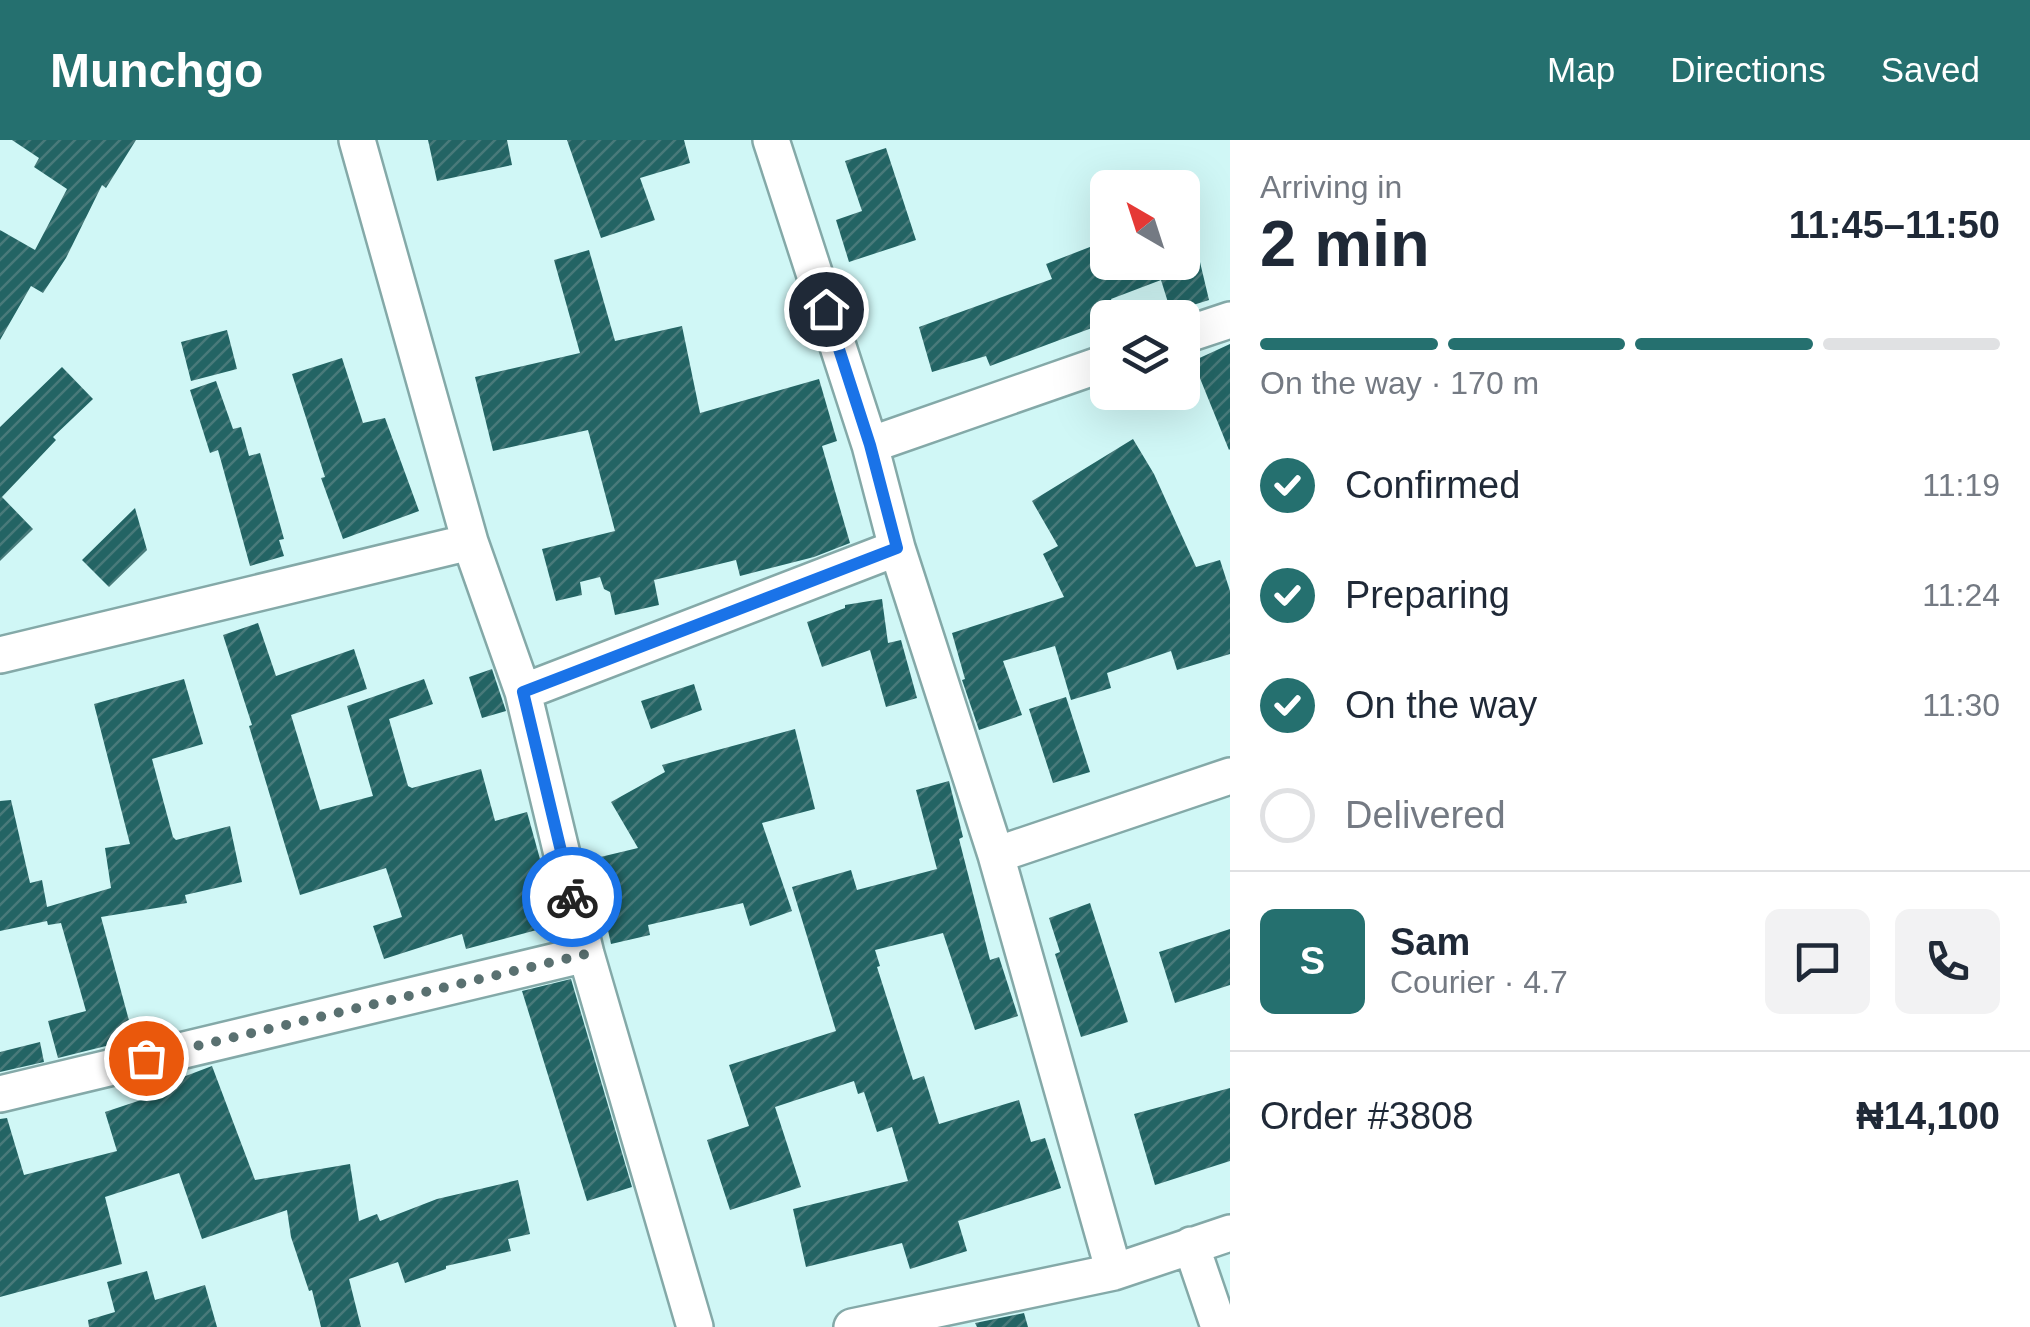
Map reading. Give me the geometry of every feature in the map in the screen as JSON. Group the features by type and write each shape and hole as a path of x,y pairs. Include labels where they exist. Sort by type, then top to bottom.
{"street":[{"path":"357,140 470,542 523,692 586,954 695,1327"},
{"path":"771,140 996,855 1114,1272"},
{"path":"1200,330 1230,320"},
{"path":"870,445 1090,368"},
{"path":"0,655 470,542"},
{"path":"523,692 897,548"},
{"path":"996,855 1230,776"},
{"path":"0,1094 586,954"},
{"path":"852,1327 1114,1272 1230,1233"},
{"path":"1191,1245 1219,1327"}],"building":[{"path":"12,140 136,140 106,188 102,185 66,258 43,293 31,286 0,340 0,230 35,250 67,189 34,167 39,158"},
{"path":"428,140 507,140 512,165 437,181"},
{"path":"567,140 684,140 690,163 640,178 655,220 601,238"},
{"path":"886,148 916,240 849,262 836,220 862,211 845,161"},
{"path":"1090,247 1090,280 1161,280 1111,300 1090,300 1090,329 990,366 986,356 932,372 919,327 1052,279 1046,264"},
{"path":"589,250 615,341 682,326 700,413 819,379 837,441 822,446 850,543 814,557 740,576 736,560 654,580 659,605 615,615 610,592 604,589 600,577 580,582 582,595 556,601 542,549 615,531 588,430 493,451 475,377 580,353 554,260"},
{"path":"1200,262 1209,300 1167,300 1161,280 1200,280"},
{"path":"227,330 237,369 191,381 181,342"},
{"path":"1230,344 1229,450 1200,378 1200,358"},
{"path":"342,358 363,423 385,418 419,511 343,539 321,478 325,477 292,374"},
{"path":"62,367 93,399 53,437 56,440 2,497 33,529 0,561 0,427"},
{"path":"216,381 233,429 241,427 249,456 260,453 284,539 279,540 284,556 250,566 218,450 210,453 190,390"},
{"path":"1133,439 1154,474 1196,567 1220,560 1230,591 1230,654 1177,670 1171,651 1107,673 1111,688 1071,700 1055,646 1003,661 1022,715 979,730 952,633 1064,597 1043,554 1058,546 1032,501"},
{"path":"135,508 147,550 109,587 82,560"},
{"path":"882,599 888,643 901,640 917,698 886,707 870,650 822,667 807,622 845,605"},
{"path":"258,623 276,676 354,649 367,689 291,715 320,810 373,796 347,706 424,679 433,704 389,719 408,786 481,769 495,821 527,812 548,888 535,891 544,928 466,949 462,934 384,959 373,926 402,917 386,868 300,895 223,635"},
{"path":"492,669 506,711 482,718 469,677"},
{"path":"184,679 203,744 152,759 173,837 176,840 230,826 242,882 185,895 187,903 101,917 134,1039 58,1058 48,1021 86,1011 61,923 48,925 47,921 0,931 0,801 11,800 30,883 42,880 47,907 111,888 105,848 130,844 94,704"},
{"path":"694,684 702,710 651,729 641,701"},
{"path":"1066,697 1090,772 1053,783 1029,709"},
{"path":"795,729 815,809 762,823 792,911 750,926 743,903 648,925 650,935 611,944 592,859 638,848 611,802 665,772 662,765"},
{"path":"949,781 963,837 959,839 990,960 999,957 1018,1016 975,1030 943,933 875,950 880,966 877,967 913,1080 924,1076 939,1124 1019,1100 1031,1142 1045,1138 1061,1188 958,1221 967,1251 910,1269 902,1243 806,1267 793,1209 908,1181 892,1127 877,1132 864,1092 858,1094 854,1081 775,1107 801,1187 730,1210 707,1140 749,1126 729,1065 836,1031 792,887 851,870 857,890 937,869 916,790"},
{"path":"1090,903 1128,1022 1081,1037 1055,954 1060,952 1049,918"},
{"path":"1230,929 1230,985 1175,1003 1159,952"},
{"path":"571,979 632,1187 587,1201 522,991"},
{"path":"40,1042 44,1062 0,1072 0,1052"},
{"path":"212,1066 255,1180 350,1164 359,1221 377,1214 380,1221 437,1199 518,1180 530,1234 508,1239 511,1251 446,1266 405,1283 398,1262 349,1279 361,1327 321,1327 312,1290 309,1291 291,1237 287,1210 202,1239 179,1173 105,1197 122,1264 0,1297 0,1119 7,1118 24,1175 117,1151 105,1112 156,1095 154,1088"},
{"path":"1230,1088 1230,1161 1155,1185 1134,1114"},
{"path":"147,1271 155,1300 205,1285 217,1327 89,1327 88,1320 115,1312 107,1282"},
{"path":"1024,1313 1028,1327 977,1327 975,1323"}],"way so far":[{"path":"146,1058 586,954 572,897"}],"route":[{"path":"572,897 523,692 897,548 870,445 826,309"}]}
